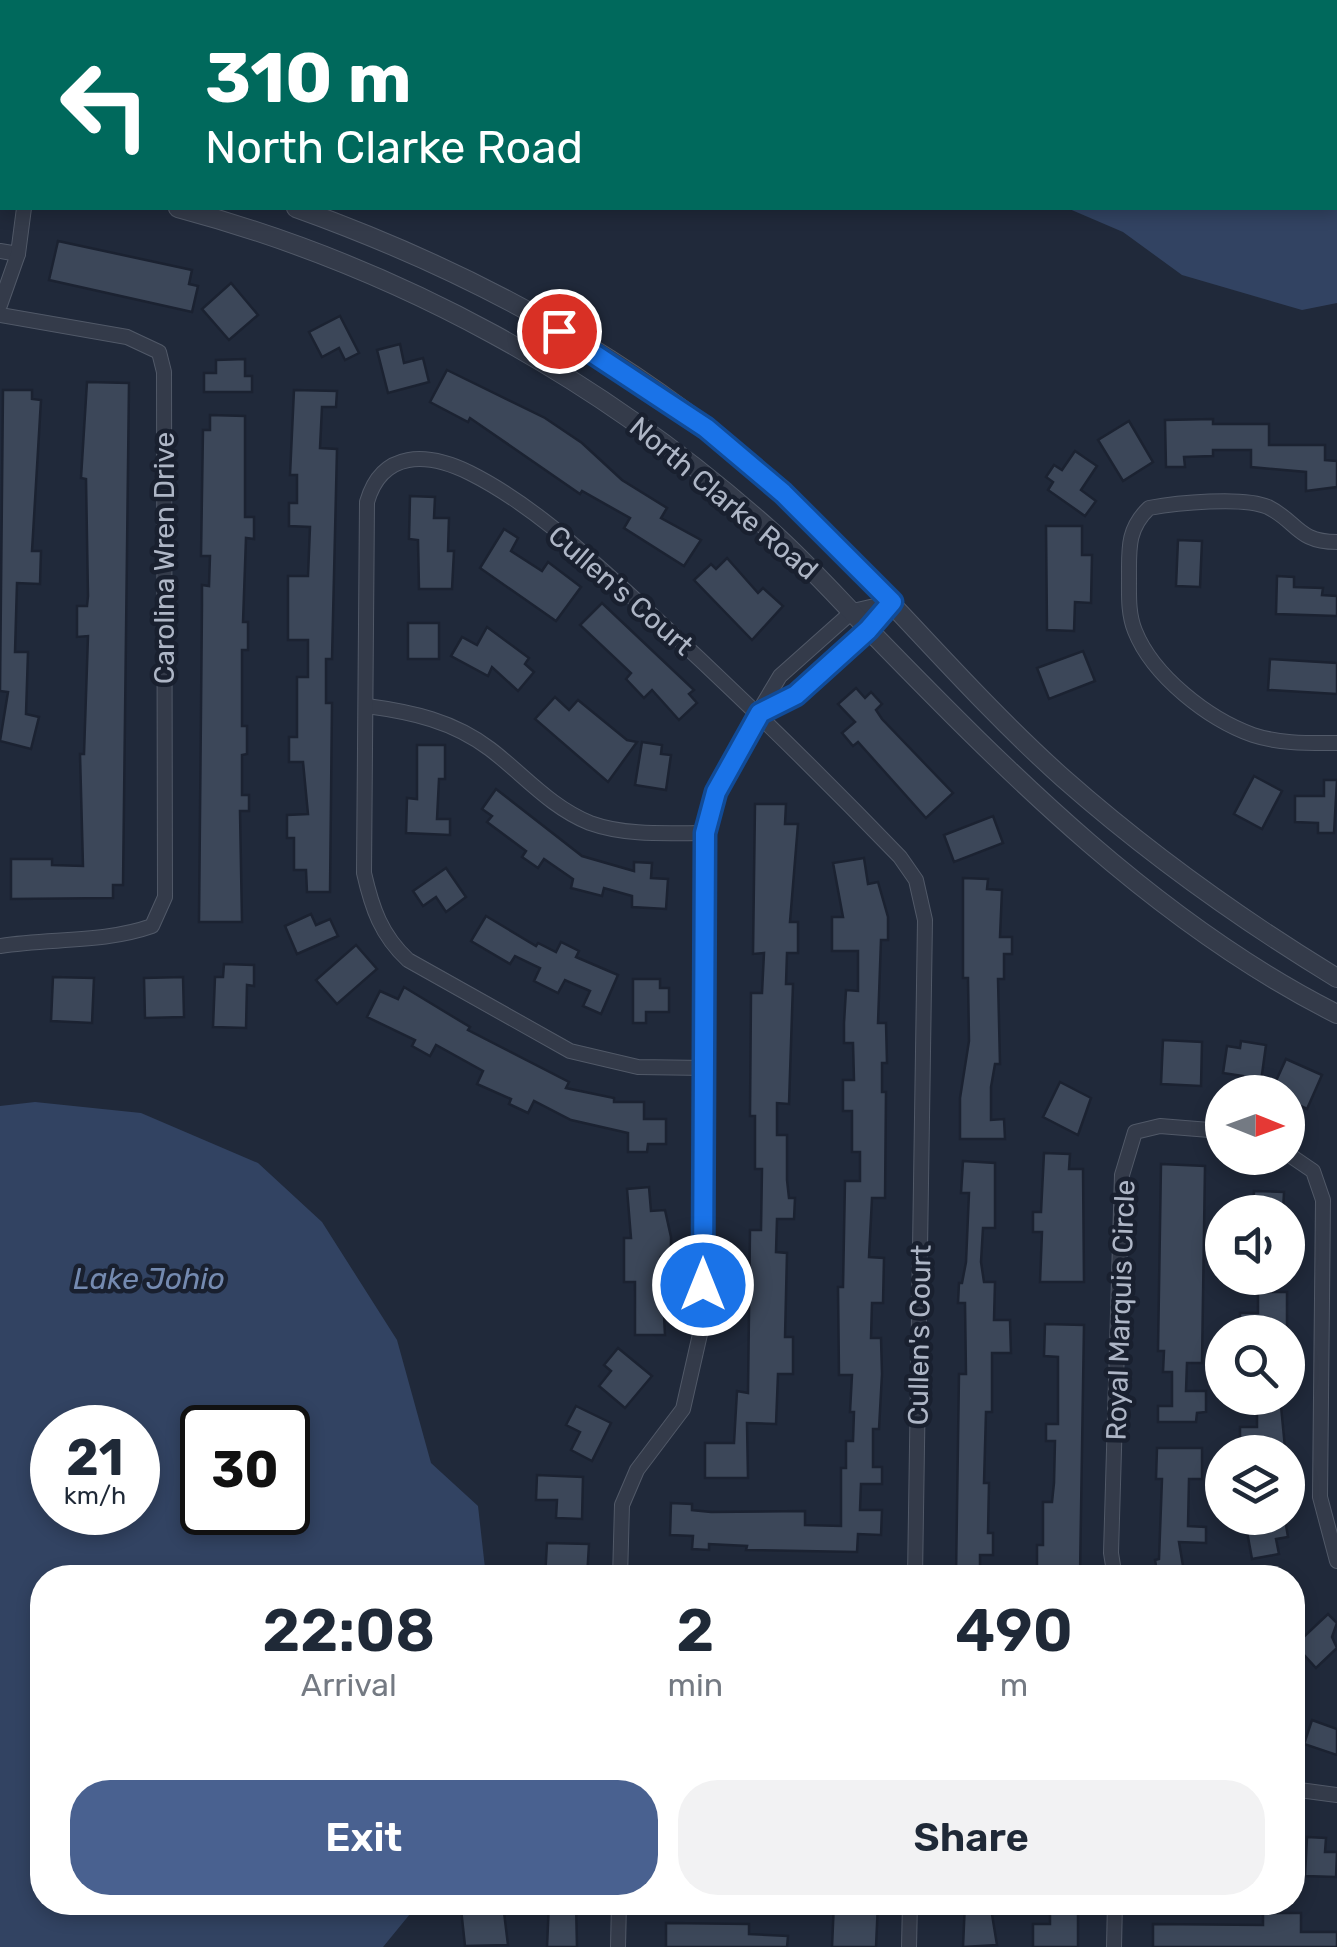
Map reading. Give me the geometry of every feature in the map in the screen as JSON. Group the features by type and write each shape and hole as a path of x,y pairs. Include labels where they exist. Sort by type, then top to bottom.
{"street":[{"path":"0,304 18,254 24,210"},
{"name":"North Clarke Road","path":"185,210 278,237 404,286 517,346 610,403 683,456 772,532 868,630 1125,874 1206,934 1337,1014"},
{"name":"North Clarke Road","path":"301,210 414,254 526,311 625,371 706,428 783,493 1074,787 1251,925 1337,978"},
{"path":"0,250 18,254"},
{"name":"Carolina Wren Drive","path":"0,315 127,338 159,352 164,372 165,897 152,926 122,937 51,938 0,946"},
{"name":"Cullen's Court","path":"704,1068 638,1067 570,1051 408,960 392,945 372,910 364,872 367,502 374,480 400,459 470,473 537,518 595,564 760,713 900,857 916,880 925,920 915,1565"},
{"path":"1337,542 1308,539 1267,506 1244,503 1149,508 1134,522 1128,541 1129,604 1135,630 1174,682 1222,721 1254,735 1337,743"},
{"path":"620,1565 622,1505 637,1470 683,1409 703,1321 705,833 716,792 780,676 852,612 892,602"},
{"path":"760,713 796,695 868,630 892,602"},
{"path":"368,706 418,713 451,726 488,747 554,804 591,823 632,832 705,833"},
{"name":"Royal Marquis Circle","path":"1113,1565 1122,1176 1136,1132 1160,1126 1205,1129"},
{"path":"1305,1166 1313,1171 1323,1200 1320,1497 1337,1561"},
{"path":"1305,1791 1337,1795"},
{"path":"618,1947 619,1915"},
{"path":"909,1947 910,1915"},
{"path":"1114,1947 1115,1915"}],"water":[{"path":"1072,210 1337,210 1337,303 1302,310 1182,275 1123,232"},
{"name":"Lake Johio","path":"35,1102 141,1113 258,1163 322,1222 397,1340 431,1463 478,1506 485,1565 30,1565 30,1915 409,1915 383,1947 0,1947 0,1106"}],"building":[{"path":"58,241 192,270 189,284 198,286 192,312 49,280"},
{"path":"231,283 258,315 229,340 202,309"},
{"path":"340,316 359,353 345,360 339,348 322,357 309,332"},
{"path":"400,344 404,363 423,358 429,382 388,393 377,350"},
{"path":"245,359 245,376 252,376 252,392 204,392 204,373 216,373 216,360"},
{"path":"447,370 545,418 582,443 622,480 667,508 661,518 701,540 684,566 624,528 630,518 582,491 580,494 470,418 468,422 430,402"},
{"path":"87,382 129,383 123,885 113,885 113,898 11,899 11,859 52,859 52,865 83,866 80,754 84,754 88,636 77,637 77,606 87,606 88,596 86,479 81,478"},
{"path":"3,390 32,390 32,399 41,400 32,551 41,551 40,584 17,583 15,652 28,652 26,714 39,717 31,749 0,741 8,692 0,691"},
{"path":"294,390 337,391 336,407 322,407 320,448 337,449 332,659 326,659 326,703 332,703 330,892 307,892 306,870 294,870 294,838 287,838 287,815 308,814 303,762 289,762 289,737 297,737 297,677 308,677 308,640 288,640 288,576 308,576 310,527 289,526 289,503 297,503 297,475 290,475"},
{"path":"210,415 245,416 245,517 254,517 254,539 246,538 243,622 248,622 248,650 242,650 242,726 247,726 247,754 242,755 242,795 249,795 249,811 240,811 242,922 199,922 202,585 209,586 210,556 201,556 203,430 210,430"},
{"path":"1213,419 1213,424 1269,424 1269,445 1325,445 1325,460 1337,461 1337,487 1306,491 1306,472 1251,467 1251,450 1213,450 1213,456 1184,457 1185,467 1166,467 1165,420"},
{"path":"1129,421 1153,462 1123,481 1098,440"},
{"path":"1075,451 1097,466 1081,490 1096,501 1085,516 1048,490 1053,482 1046,477 1054,465 1062,470"},
{"path":"410,496 435,497 434,518 449,518 448,551 454,551 452,589 419,589 418,540 409,539"},
{"path":"1046,526 1082,526 1082,555 1092,555 1091,603 1075,602 1074,631 1047,630"},
{"path":"504,529 518,538 511,551 542,571 548,562 581,587 556,621 480,568"},
{"path":"1178,540 1202,541 1200,587 1176,586"},
{"path":"727,558 758,593 763,588 783,606 752,640 694,580 711,564 716,569"},
{"path":"1277,576 1294,577 1294,587 1323,588 1322,595 1337,596 1337,616 1276,614"},
{"path":"602,603 694,690 689,694 697,703 679,720 652,690 644,698 626,679 631,673 580,625"},
{"path":"408,623 439,623 439,659 408,659"},
{"path":"487,627 529,658 525,664 534,672 518,691 492,667 488,676 451,656 462,637 477,645"},
{"path":"1083,651 1095,681 1049,699 1037,668"},
{"path":"1270,659 1337,663 1337,694 1268,690"},
{"path":"856,688 865,698 871,692 882,704 876,710 882,719 953,793 926,818 858,742 853,746 842,733 855,722 838,704"},
{"path":"555,697 569,710 578,700 627,740 637,742 608,782 535,719"},
{"path":"642,742 662,745 661,754 671,755 666,790 635,785"},
{"path":"417,745 445,745 445,779 439,779 437,819 450,819 450,835 406,833 407,798 417,799"},
{"path":"1254,776 1282,791 1262,829 1234,814"},
{"path":"1324,780 1337,780 1334,833 1318,833 1318,823 1295,822 1295,796 1324,796"},
{"path":"496,789 582,856 634,871 634,862 652,863 651,878 668,879 666,909 632,907 632,896 604,888 602,896 571,888 573,879 544,859 538,868 522,857 526,851 487,822 492,816 482,809"},
{"path":"755,804 786,804 785,824 798,824 790,922 798,922 798,953 787,953 786,984 793,984 789,1104 777,1103 777,1135 787,1135 789,1198 795,1198 794,1219 777,1219 776,1252 787,1253 785,1337 793,1337 793,1374 778,1374 776,1424 747,1423 748,1478 705,1478 705,1443 734,1443 737,1391 748,1393 750,1230 761,1230 762,1169 755,1169 755,1116 750,1116 751,993 762,993 764,953 753,954"},
{"path":"993,816 1003,843 954,862 944,835"},
{"path":"864,858 868,884 878,882 888,917 888,940 881,940 878,1023 886,1023 887,1063 882,1063 882,1092 886,1092 885,1198 872,1198 869,1257 884,1258 883,1303 872,1303 871,1338 881,1338 879,1429 873,1429 873,1467 882,1467 882,1484 861,1484 860,1510 882,1510 881,1535 858,1534 857,1552 746,1550 747,1546 709,1544 709,1550 692,1549 693,1536 670,1535 671,1503 692,1504 692,1510 711,1512 805,1511 805,1525 841,1526 841,1468 846,1468 846,1441 853,1441 854,1412 850,1412 852,1375 839,1375 838,1287 843,1287 845,1181 860,1181 860,1152 852,1152 852,1111 843,1111 843,1080 854,1080 853,1043 844,1043 844,1023 846,990 858,991 858,951 832,951 832,917 843,917 833,863"},
{"path":"446,868 466,897 446,912 436,897 423,906 413,891"},
{"path":"963,878 988,879 987,889 1002,890 1000,937 1012,937 1012,954 1004,954 1004,979 998,979 1000,1064 995,1064 991,1087 991,1120 1004,1119 1005,1139 960,1139 960,1098 969,1041 968,978 963,978"},
{"path":"311,914 316,925 330,919 338,936 297,954 285,926"},
{"path":"486,916 536,946 538,943 556,952 561,942 579,951 576,957 618,975 601,1014 583,1006 590,991 565,980 558,993 534,981 540,968 515,956 510,964 471,941"},
{"path":"356,945 377,969 337,1004 316,980"},
{"path":"224,964 254,965 254,986 247,985 246,1028 213,1027 215,977 223,977"},
{"path":"53,977 94,978 92,1023 51,1021"},
{"path":"183,977 184,1017 145,1018 144,978"},
{"path":"633,979 660,979 660,988 669,988 669,1012 646,1012 646,1023 633,1023"},
{"path":"404,987 470,1027 468,1030 569,1082 566,1088 614,1098 614,1102 644,1102 644,1119 666,1119 666,1144 648,1144 647,1152 628,1152 628,1133 571,1120 534,1101 528,1113 509,1104 511,1099 477,1084 483,1071 436,1045 430,1056 412,1046 415,1040 367,1017 380,991 398,999"},
{"path":"1163,1040 1202,1042 1201,1086 1161,1084"},
{"path":"1241,1041 1266,1045 1262,1075 1223,1073 1227,1046 1240,1048"},
{"path":"1286,1059 1322,1075 1307,1109 1305,1075 1279,1075"},
{"path":"1060,1082 1091,1098 1078,1135 1043,1117"},
{"path":"1044,1153 1070,1154 1069,1169 1083,1169 1084,1282 1040,1282 1042,1232 1033,1232 1033,1212 1041,1212"},
{"path":"963,1161 995,1163 995,1228 983,1228 981,1262 984,1282 995,1282 994,1320 1010,1320 1011,1353 992,1353 992,1412 986,1412 984,1483 989,1483 988,1533 993,1533 993,1555 980,1555 980,1565 956,1565 959,1374 966,1374 965,1303 958,1303 966,1262 969,1193 961,1193"},
{"path":"1161,1164 1205,1166 1202,1363 1187,1363 1186,1391 1205,1391 1205,1412 1197,1413 1196,1422 1158,1422 1158,1406 1172,1406 1172,1372 1163,1372 1164,1351 1158,1351"},
{"path":"649,1187 651,1211 665,1210 671,1237 671,1257 661,1257 665,1335 635,1335 635,1282 624,1282 624,1238 631,1238 627,1189"},
{"path":"1254,1191 1284,1192 1284,1195 1254,1195"},
{"path":"1258,1295 1287,1295 1287,1315 1240,1315 1258,1313"},
{"path":"1045,1324 1084,1325 1080,1565 1037,1565 1037,1545 1043,1545 1043,1502 1052,1502 1054,1483 1055,1441 1046,1441 1046,1424 1058,1424 1058,1357 1044,1356"},
{"path":"618,1348 652,1376 625,1408 599,1386 611,1371 604,1365"},
{"path":"576,1406 611,1423 592,1461 571,1450 580,1432 566,1425"},
{"path":"1257,1415 1282,1415 1284,1435 1240,1435 1240,1427 1257,1427"},
{"path":"1157,1448 1202,1448 1202,1479 1189,1479 1188,1526 1205,1527 1206,1543 1179,1542 1183,1565 1156,1565 1162,1479 1156,1479"},
{"path":"537,1475 583,1477 582,1519 556,1518 557,1500 536,1500"},
{"path":"1248,1535 1288,1535 1276,1539 1279,1554 1252,1559"},
{"path":"547,1543 589,1544 588,1565 546,1565"},
{"path":"1328,1614 1337,1623 1332,1637 1337,1648 1316,1668 1305,1656 1305,1636"},
{"path":"1312,1720 1337,1729 1337,1755 1305,1744"},
{"path":"1307,1837 1326,1838 1325,1852 1337,1852 1336,1877 1305,1876"},
{"path":"462,1915 504,1915 508,1945 465,1946"},
{"path":"548,1915 576,1915 577,1947 547,1947"},
{"path":"833,1915 877,1915 876,1947 832,1947"},
{"path":"964,1915 992,1915 997,1945 963,1947"},
{"path":"1050,1915 1078,1915 1078,1947 1033,1947 1033,1924 1050,1924"},
{"path":"1263,1915 1301,1915 1301,1932 1337,1932 1337,1947 1153,1947 1153,1924 1263,1925"},
{"path":"666,1923 749,1924 749,1934 788,1936 787,1947 666,1947"}],"route":[{"path":"559,331 706,428 783,493 892,602 868,630 796,695 760,713 716,792 705,833 703,1285"}]}
